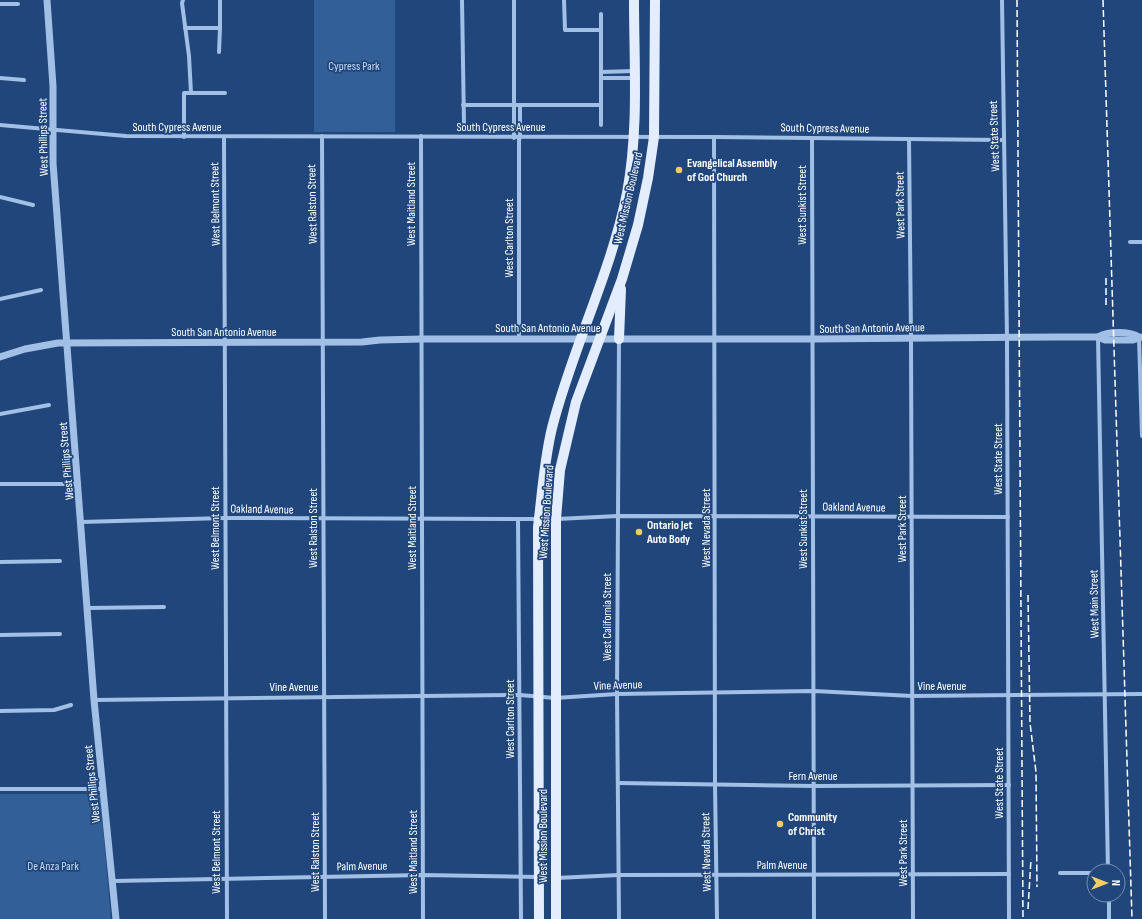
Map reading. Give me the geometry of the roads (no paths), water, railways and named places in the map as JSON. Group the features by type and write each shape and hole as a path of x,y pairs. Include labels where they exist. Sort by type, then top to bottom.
{"main road":[{"name":"West Mission Boulevard","path":"539,919 537,696 539,519 552,429 580,339 616,237 626,194 635,137 634,0"},
{"name":"West Mission Boulevard","path":"556,919 556,519 560,470 576,402 622,279 638,225 654,137 655,0"},
{"path":"619,339 622,279"}],"street":[{"name":"West Phillips Street","path":"47,0 53,86 52,131 54,170 82,522 94,700 116,919"},
{"path":"184,0 182,3 189,56 191,93"},
{"path":"219,52 220,0"},
{"path":"462,0 464,124"},
{"path":"514,0 514,105 518,138"},
{"path":"564,0 564,30 601,30"},
{"name":"West State Street","path":"1002,0 1003,140 1006,174 1008,338 1009,919"},
{"path":"0,4 18,4"},
{"path":"601,14 601,125"},
{"path":"185,28 220,28"},
{"path":"601,72 634,74"},
{"path":"601,78 634,74"},
{"path":"0,78 24,80"},
{"path":"184,137 184,93 225,93"},
{"path":"463,105 601,105"},
{"path":"518,138 520,105"},
{"name":"South Cypress Avenue","path":"0,125 52,131 126,136 184,137 714,137 1003,140"},
{"name":"West Ralston Street","path":"322,136 324,342 323,519 325,919"},
{"name":"West Maitland Street","path":"421,136 423,919"},
{"name":"West Belmont Street","path":"224,137 226,343 225,518 227,919"},
{"name":"West Nevada Street","path":"714,137 716,516 715,784 718,876 717,919"},
{"name":"West Carlton Street","path":"518,138 519,339"},
{"name":"West Sunkist Street","path":"812,138 812,516 815,786 814,919"},
{"name":"West Park Street","path":"909,140 912,517 912,919"},
{"path":"0,197 33,205"},
{"path":"1130,242 1142,242"},
{"path":"0,299 41,290"},
{"name":"South San Antonio Avenue","path":"0,357 25,349 68,344 324,342 422,339 1098,337 1105,340 1133,340 1141,337"},
{"name":"West Main Street","path":"1098,337 1106,694 1108,863"},
{"path":"1141,337 1142,436"},
{"name":"West California Street","path":"619,339 617,694 619,919"},
{"path":"0,414 49,405"},
{"path":"0,484 79,484"},
{"name":"Oakland Avenue","path":"556,519 618,516 1008,517"},
{"name":"Oakland Avenue","path":"82,522 225,518 539,519"},
{"name":"West Carlton Street","path":"518,518 521,919"},
{"path":"0,562 60,561"},
{"path":"87,608 164,607"},
{"path":"0,635 60,634"},
{"name":"Vine Avenue","path":"94,700 226,697 520,695 555,698 617,694 814,691 912,696 1142,694"},
{"path":"0,711 54,710 71,705"},
{"name":"Fern Avenue","path":"618,783 815,786 912,784 1009,785"},
{"path":"0,789 103,789"},
{"path":"1060,873 1086,873"},
{"name":"Palm Avenue","path":"556,878 619,875 718,876 1009,874"},
{"name":"Palm Avenue","path":"113,881 423,875 539,877"},
{"path":"1109,903 1109,919"}],"railway":[{"path":"1017,0 1023,919"},
{"path":"1103,0 1132,919"},
{"path":"1106,278 1106,307"},
{"path":"1028,595 1030,723 1036,772 1037,887"},
{"path":"1028,909 1031,859"}],"place":[{"name":"Evangelical Assembly of God Church","path":"679,170"},
{"name":"Ontario Jet Auto Body","path":"639,532"},
{"name":"Community of Christ","path":"780,824"}],"park label":[{"name":"Cypress Park","path":"354,66"},
{"name":"De Anza Park","path":"53,866"}]}
